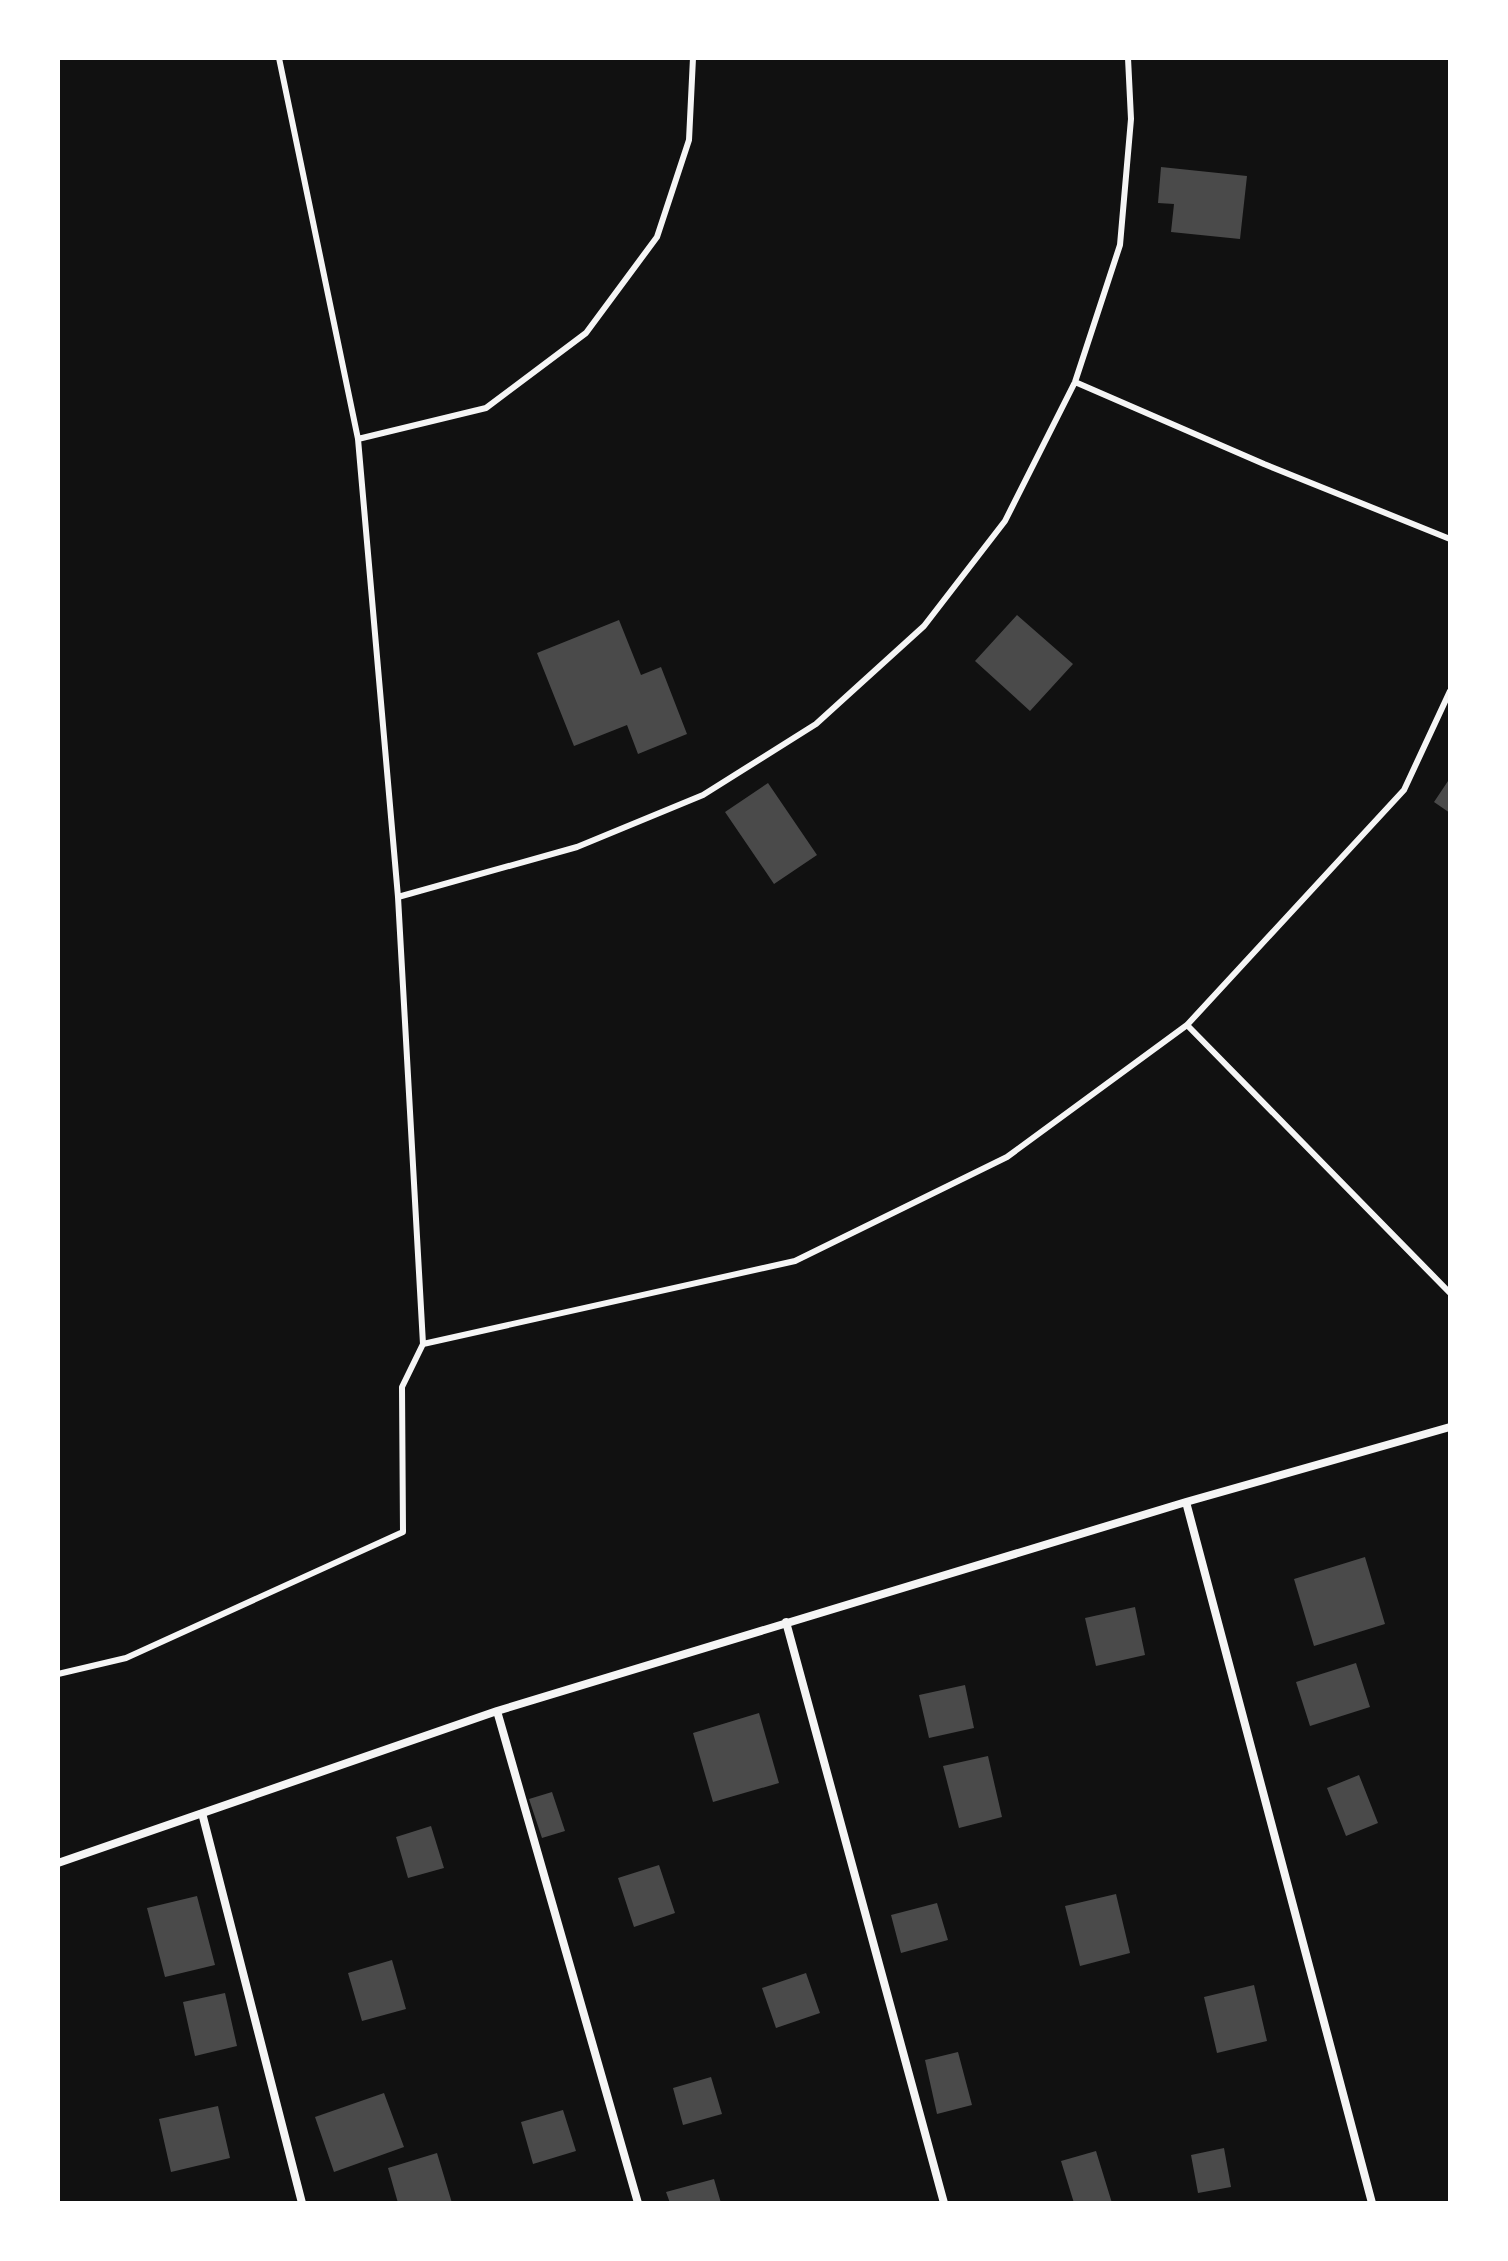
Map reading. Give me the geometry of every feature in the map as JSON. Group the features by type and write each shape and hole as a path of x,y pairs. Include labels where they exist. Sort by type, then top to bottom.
{"street":[{"path":"58,1863 497,1711 1186,1502 1450,1427"},
{"path":"1186,1502 1372,2203"},
{"path":"786,1622 944,2203"},
{"path":"497,1711 638,2203"},
{"path":"202,1813 302,2203"}],"lane":[{"path":"58,1674 126,1658 403,1532 402,1387 423,1344 398,897 358,439 279,58"},
{"path":"358,439 486,408 586,333 657,237 689,140 693,58"},
{"path":"398,897 577,847 703,795 816,724 924,626 1005,521 1075,382 1120,245 1131,119 1128,58"},
{"path":"1075,382 1264,464 1450,539"},
{"path":"423,1344 795,1261 1007,1157 1187,1025 1404,790 1450,691"},
{"path":"1187,1025 1450,1293"}],"building":[{"path":"1161,167 1247,176 1240,239 1171,232 1174,204 1158,203"},
{"path":"1017,615 1073,664 1030,711 975,661"},
{"path":"619,620 641,675 661,667 687,734 638,754 627,725 574,746 537,653"},
{"path":"1450,778 1450,813 1434,802"},
{"path":"768,783 817,855 774,884 725,812"},
{"path":"1365,1557 1385,1624 1314,1646 1294,1579"},
{"path":"1135,1607 1145,1655 1096,1666 1085,1618"},
{"path":"1356,1663 1370,1707 1310,1726 1296,1682"},
{"path":"965,1685 974,1728 929,1738 919,1695"},
{"path":"759,1713 779,1783 713,1802 693,1733"},
{"path":"988,1756 1002,1817 959,1828 943,1766"},
{"path":"1359,1775 1378,1823 1346,1836 1327,1788"},
{"path":"552,1792 565,1831 542,1838 529,1799"},
{"path":"431,1826 444,1868 408,1878 396,1837"},
{"path":"659,1865 675,1913 634,1927 618,1878"},
{"path":"1116,1894 1130,1953 1080,1966 1065,1906"},
{"path":"197,1896 215,1965 165,1977 147,1908"},
{"path":"937,1903 948,1940 901,1953 891,1915"},
{"path":"392,1960 406,2009 362,2021 348,1973"},
{"path":"806,1973 820,2013 776,2028 762,1988"},
{"path":"1254,1985 1267,2041 1217,2053 1204,1997"},
{"path":"225,1993 237,2046 195,2056 183,2002"},
{"path":"958,2052 972,2105 937,2114 925,2060"},
{"path":"711,2077 722,2114 683,2125 673,2088"},
{"path":"384,2093 404,2147 334,2172 315,2117"},
{"path":"218,2106 230,2158 171,2172 159,2119"},
{"path":"563,2110 576,2151 533,2164 521,2122"},
{"path":"1224,2148 1231,2187 1198,2193 1191,2155"},
{"path":"1096,2151 1112,2203 1074,2203 1061,2161"},
{"path":"437,2153 452,2203 398,2203 388,2168"},
{"path":"714,2179 721,2203 670,2203 666,2192"}]}
